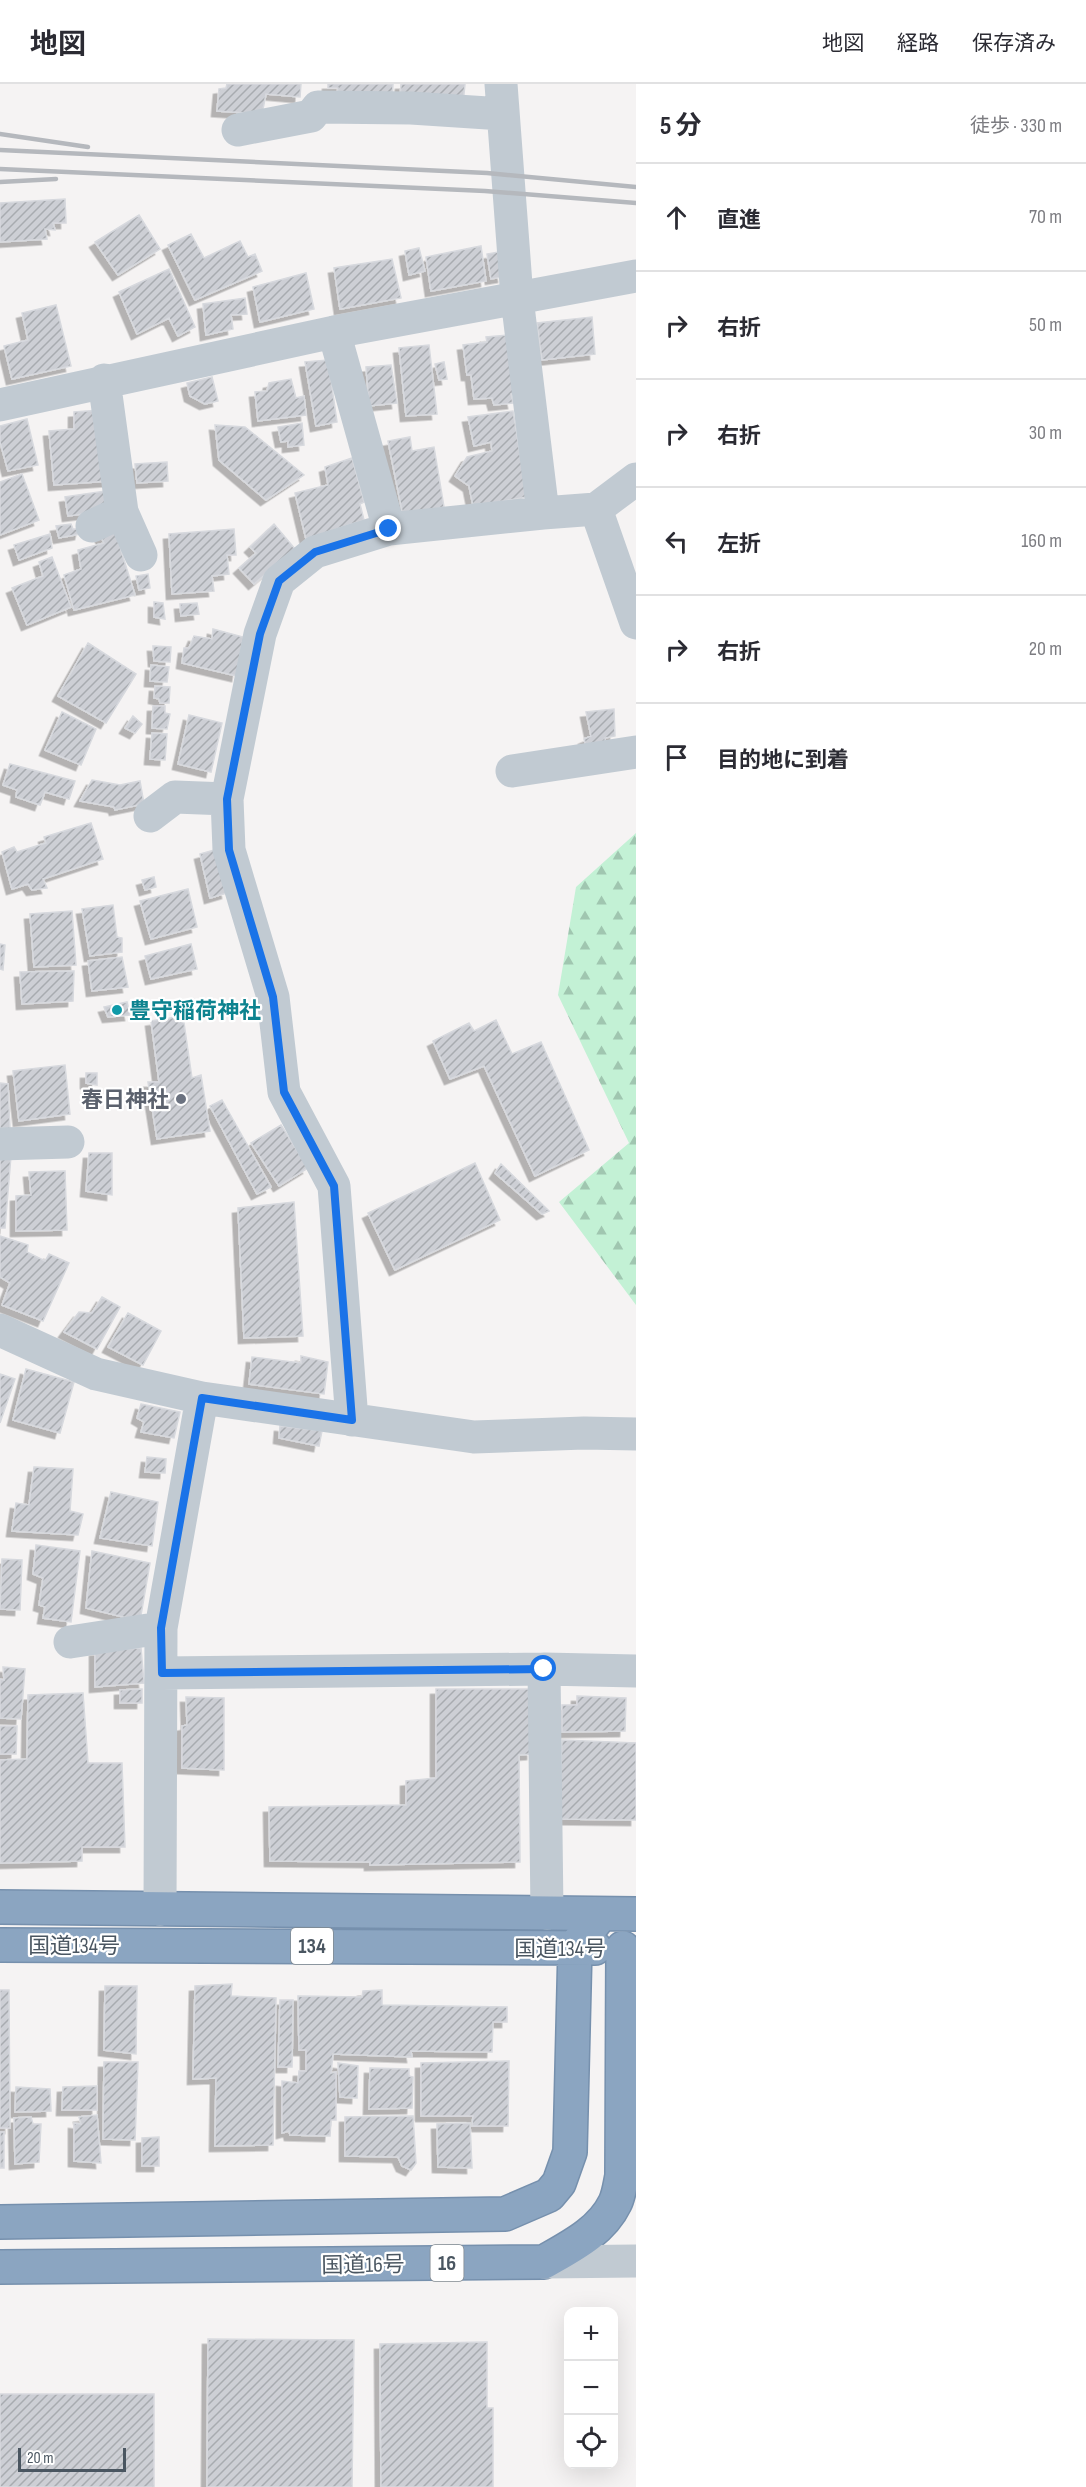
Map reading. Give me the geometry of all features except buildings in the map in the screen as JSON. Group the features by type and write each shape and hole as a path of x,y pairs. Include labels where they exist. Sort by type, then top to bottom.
{"highway":[{"name":"国道134号","path":"0,1907 601,1914 630,1948"},
{"path":"575,1947 601,1914 636,1914"},
{"name":"国道134号","path":"0,1945 630,1948"},
{"name":"16","path":"0,2222 505,2214 549,2195 559,2183 570,2152 575,1947"},
{"path":"544,2262 589,2234 607,2216 615,2203 622,2176 630,1948"},
{"name":"国道16号","path":"0,2267 544,2262"}],"street":[{"path":"238,130 311,116 320,96 411,108 502,99 517,298 543,513"},
{"path":"0,405 334,332 636,276"},
{"path":"334,332 389,529"},
{"path":"104,381 123,512 141,555"},
{"path":"352,1420 334,1186 284,1092 273,997 229,850 227,799 260,634 279,581 315,552 389,529 596,509 636,479"},
{"path":"596,509 630,587 636,623"},
{"path":"92,526 123,512"},
{"path":"512,771 636,752"},
{"path":"150,816 175,797 227,799"},
{"path":"0,1144 68,1142"},
{"path":"0,1330 96,1374 202,1398 474,1437 584,1432 636,1434"},
{"path":"160,1909 161,1628 202,1398"},
{"path":"69,1642 161,1628"},
{"path":"162,1673 544,1669 636,1671"},
{"path":"544,1669 547,1913"},
{"path":"623,2158 636,2187"},
{"path":"544,2262 636,2261"}],"green space":[{"path":"636,833 636,1305 559,1202 629,1143 558,995 576,887"}],"railway":[{"path":"0,134 88,147"},
{"path":"0,150 487,173 636,187"},
{"path":"0,169 485,191 636,203"},
{"path":"0,182 56,179"}],"place":[{"name":"豊守稲荷神社","path":"117,1010"},
{"name":"春日神社","path":"181,1099"}],"route":[{"path":"389,529 315,552 279,581 260,634 227,799 229,850 273,997 284,1092 334,1186 352,1420 202,1398 161,1628 162,1673 544,1669"}]}
